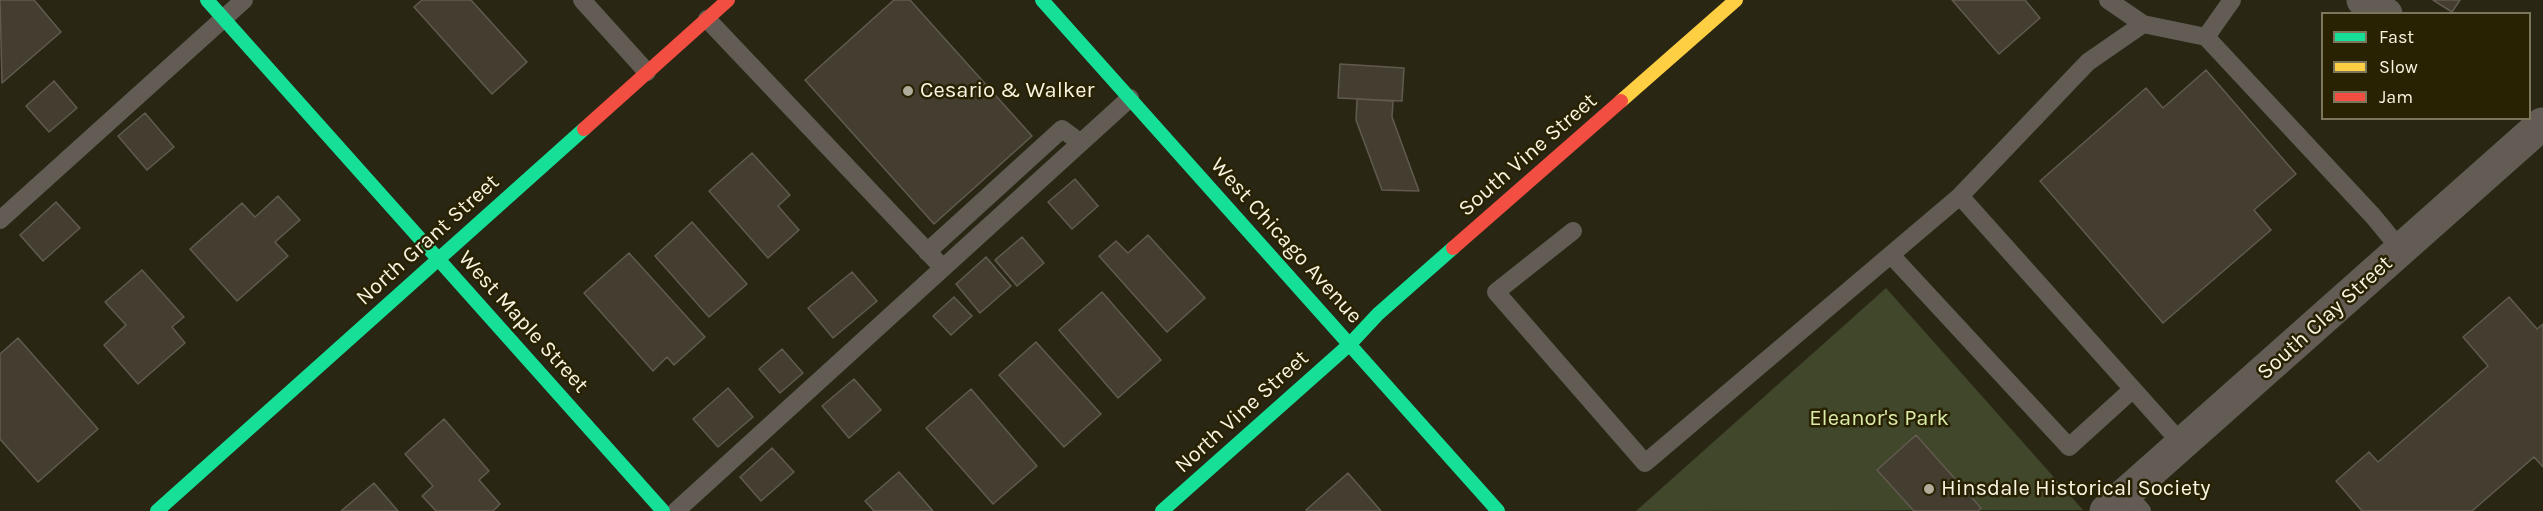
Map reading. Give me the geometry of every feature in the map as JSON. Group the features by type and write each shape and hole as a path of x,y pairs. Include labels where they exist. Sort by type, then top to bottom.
{"street":[{"name":"West Maple Street","path":"207,0 663,511"},
{"name":"North Grant Street","path":"157,511 728,0"},
{"name":"West Chicago Avenue","path":"1042,0 1498,511"},
{"name":"South Vine Street","path":"1350,344 1378,314 1736,0"},
{"path":"2363,0 2383,12"},
{"name":"South Clay Street","path":"2125,505 2182,444 2401,250 2538,121"},
{"name":"North Vine Street","path":"1162,511 1350,344"}],"lane":[{"path":"0,220 244,0"},
{"path":"582,0 647,72"},
{"path":"2108,0 2143,24 2206,37 2373,216 2401,250"},
{"path":"2206,37 2232,0"},
{"path":"707,19 943,268"},
{"path":"1573,231 1496,292 1645,463 1960,196 2088,62 2143,24"},
{"path":"676,511 1130,98"},
{"path":"927,252 1062,129 1081,143"},
{"path":"1960,196 2182,444"},
{"path":"1890,255 2069,447 2133,389"}],"green space":[{"name":"Eleanor's Park","path":"1886,288 2083,510 1636,511"}],"building":[{"path":"0,0 34,0 61,32 2,83"},
{"path":"422,0 471,0 527,62 492,94 414,7"},
{"path":"894,0 910,0 1032,136 934,224 805,80"},
{"path":"1952,0 2025,0 2040,18 1999,54"},
{"path":"2433,0 2460,0 2452,12"},
{"path":"1340,64 1404,68 1402,101 1338,98"},
{"path":"2206,70 2296,174 2254,210 2271,230 2163,323 2040,181 2146,88 2163,108"},
{"path":"54,81 77,108 49,132 26,106"},
{"path":"1357,99 1393,101 1392,117 1419,191 1382,190 1356,120"},
{"path":"145,113 174,147 147,170 118,136"},
{"path":"752,153 790,195 778,206 799,230 768,258 709,191"},
{"path":"1075,179 1098,206 1072,229 1048,202"},
{"path":"278,196 300,220 275,242 288,256 237,301 190,249 242,203 255,217"},
{"path":"56,202 80,228 43,261 20,235"},
{"path":"692,222 747,284 709,317 655,256"},
{"path":"1148,235 1205,298 1167,332 1099,256 1116,241 1128,253"},
{"path":"1022,237 1044,263 1017,286 995,260"},
{"path":"629,253 705,337 674,365 667,357 653,371 584,293"},
{"path":"986,257 1011,286 980,313 956,284"},
{"path":"142,270 184,317 172,327 185,343 138,384 104,345 126,325 105,302"},
{"path":"852,272 877,301 833,338 808,308"},
{"path":"1102,292 1161,360 1118,398 1059,330"},
{"path":"954,297 972,316 951,335 933,316"},
{"path":"2509,297 2537,329 2543,324 2543,467 2534,457 2472,511 2362,511 2336,481 2369,452 2378,462 2488,366 2463,337"},
{"path":"18,338 98,429 38,482 0,439 0,354"},
{"path":"1036,342 1101,414 1064,447 999,375"},
{"path":"782,349 803,373 780,393 759,369"},
{"path":"854,379 881,410 849,438 822,406"},
{"path":"728,388 753,417 718,447 693,419"},
{"path":"971,389 1037,466 993,504 926,428"},
{"path":"444,419 489,471 479,480 500,504 493,511 436,511 422,496 433,486 405,454"},
{"name":"Hinsdale Historical Society","path":"1916,435 1981,508 1978,511 1914,511 1877,470"},
{"path":"772,448 794,472 761,501 740,477"},
{"path":"899,472 933,511 874,511 865,501"},
{"path":"1348,473 1381,511 1306,510"},
{"path":"374,483 398,511 341,511"}],"traffic: fast":[{"path":"207,0 663,511"},
{"path":"1042,0 1498,511"},
{"path":"157,511 584,129"},
{"path":"1162,511 1350,344 1378,314 1453,248"}],"traffic: slow":[{"path":"1621,101 1736,0"}],"traffic: jam":[{"path":"584,129 728,0"},
{"path":"1453,248 1621,101"}],"place":[{"name":"Cesario & Walker","path":"908,91"},
{"name":"Hinsdale Historical Society","path":"1929,489"}]}
